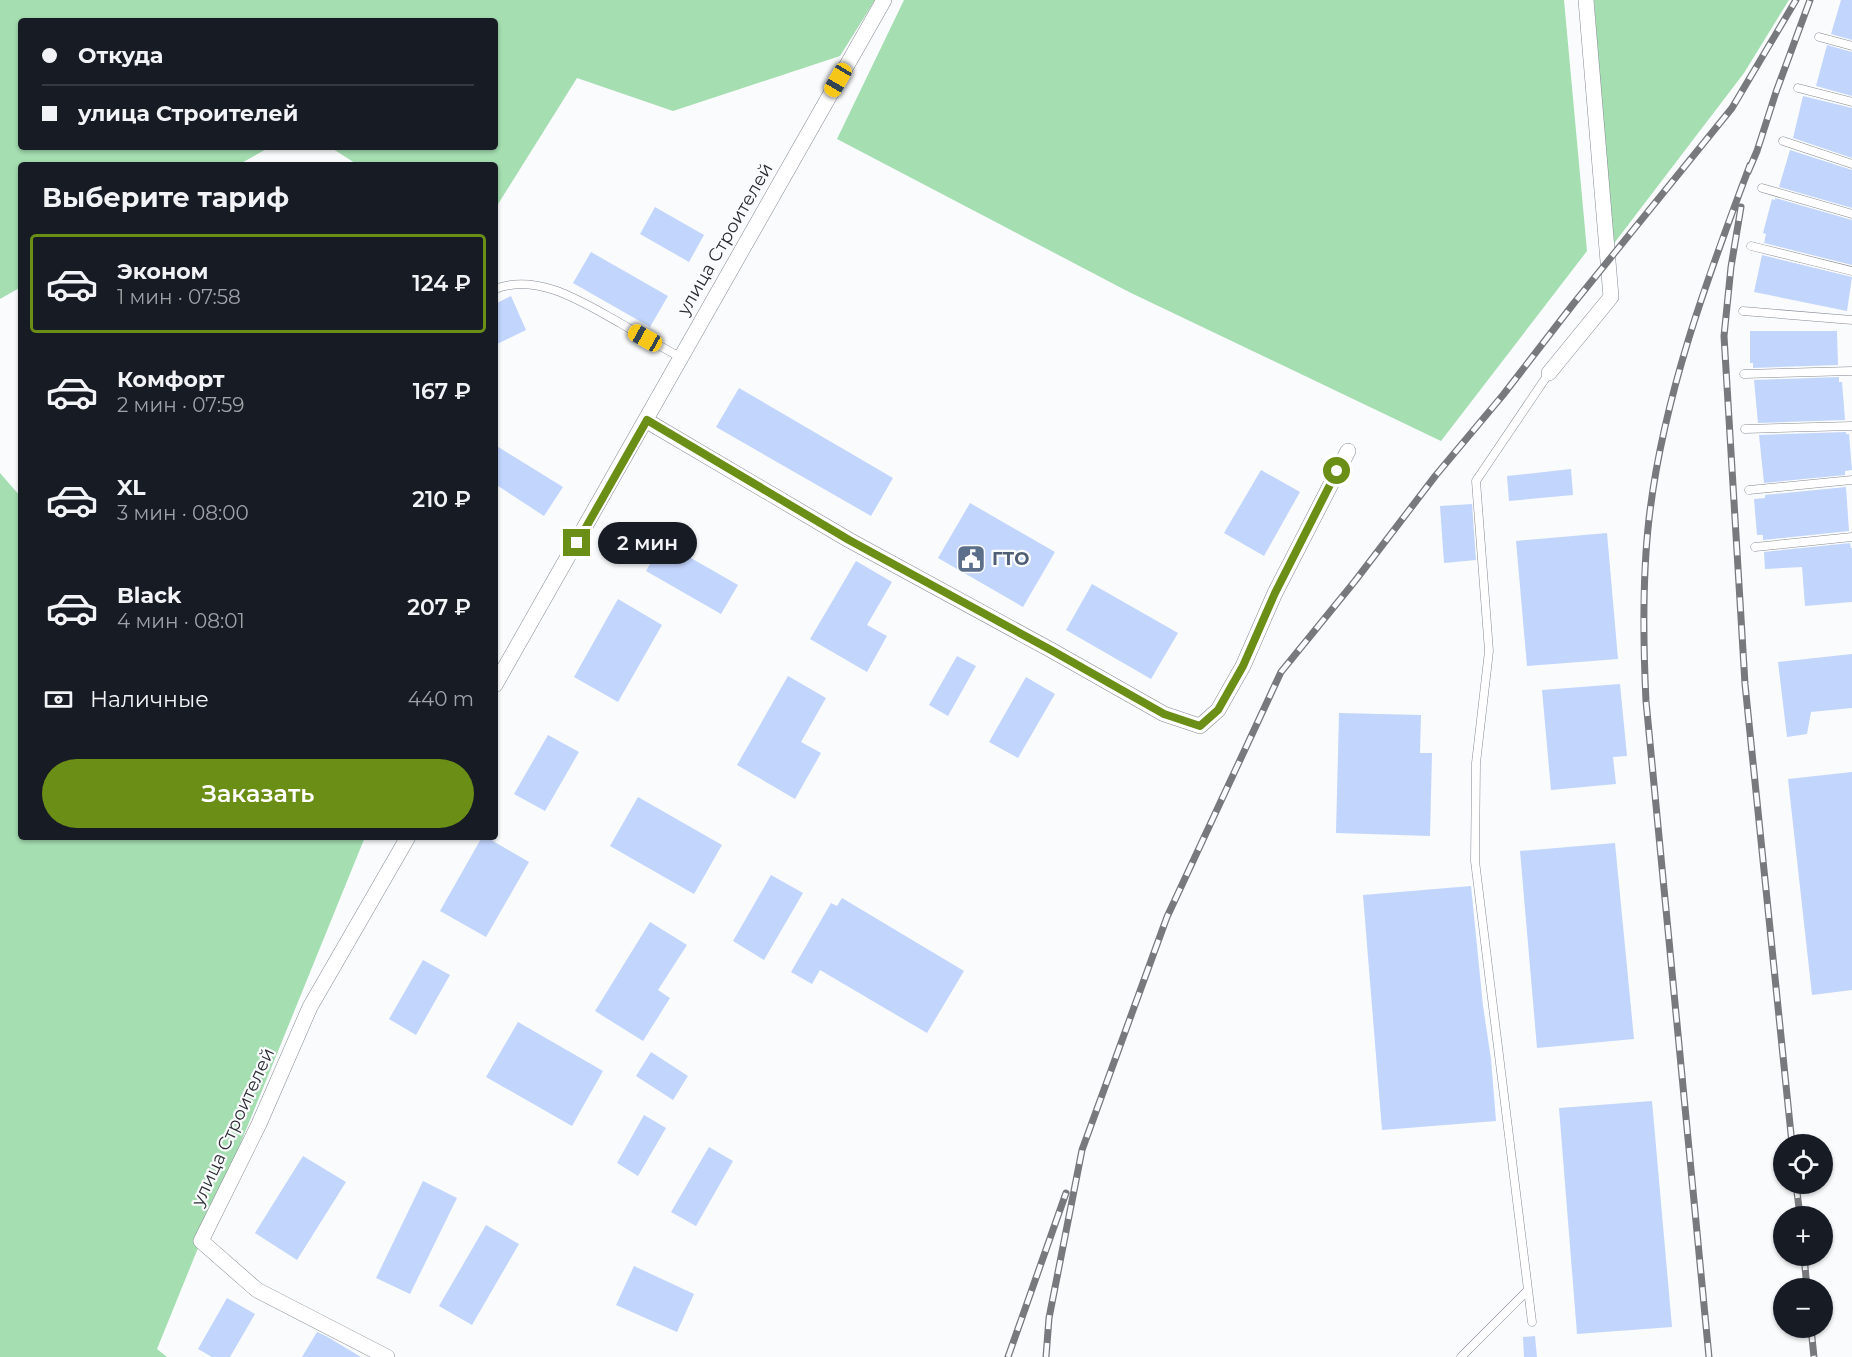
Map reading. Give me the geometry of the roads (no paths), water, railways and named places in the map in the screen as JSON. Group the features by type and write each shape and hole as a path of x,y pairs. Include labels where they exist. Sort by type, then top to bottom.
{"street":[{"name":"улица Строителей","path":"498,680 884,0"},
{"path":"1548,373 1611,297 1586,0"},
{"path":"647,420 859,546 1164,714 1200,726 1218,710 1243,666 1275,593 1348,451"},
{"name":"улица Строителей","path":"387,1357 257,1290 201,1241 259,1124 310,1007 406,840"}],"lane":[{"path":"1820,37 1852,46"},
{"path":"1798,88 1852,102"},
{"path":"1783,141 1852,164"},
{"path":"1762,188 1852,214"},
{"path":"1751,246 1852,271"},
{"path":"498,288 523,284 567,295 680,357"},
{"path":"1743,311 1852,320"},
{"path":"1744,374 1852,371"},
{"path":"1532,1322 1475,861 1476,763 1489,651 1476,481 1548,373"},
{"path":"1745,429 1852,426"},
{"path":"1749,490 1852,480"},
{"path":"1755,547 1852,537"},
{"path":"1461,1357 1528,1290"}],"railway":[{"path":"1046,1357 1049,1318 1082,1150 1167,917 1281,672 1355,581 1436,475 1503,395 1574,303 1732,108 1796,0"},
{"path":"1748,172 1810,0"},
{"path":"1709,1357 1646,701 1644,587 1649,519 1656,473 1676,383 1703,295 1750,165"},
{"path":"1741,207 1731,267 1724,336 1745,684 1791,1134"},
{"path":"1008,1357 1066,1193"},
{"path":"1797,1194 1799,1206"},
{"path":"1805,1266 1806,1278"},
{"path":"1812,1338 1814,1357"}],"place":[{"name":"ГТО","path":"971,559"}]}
